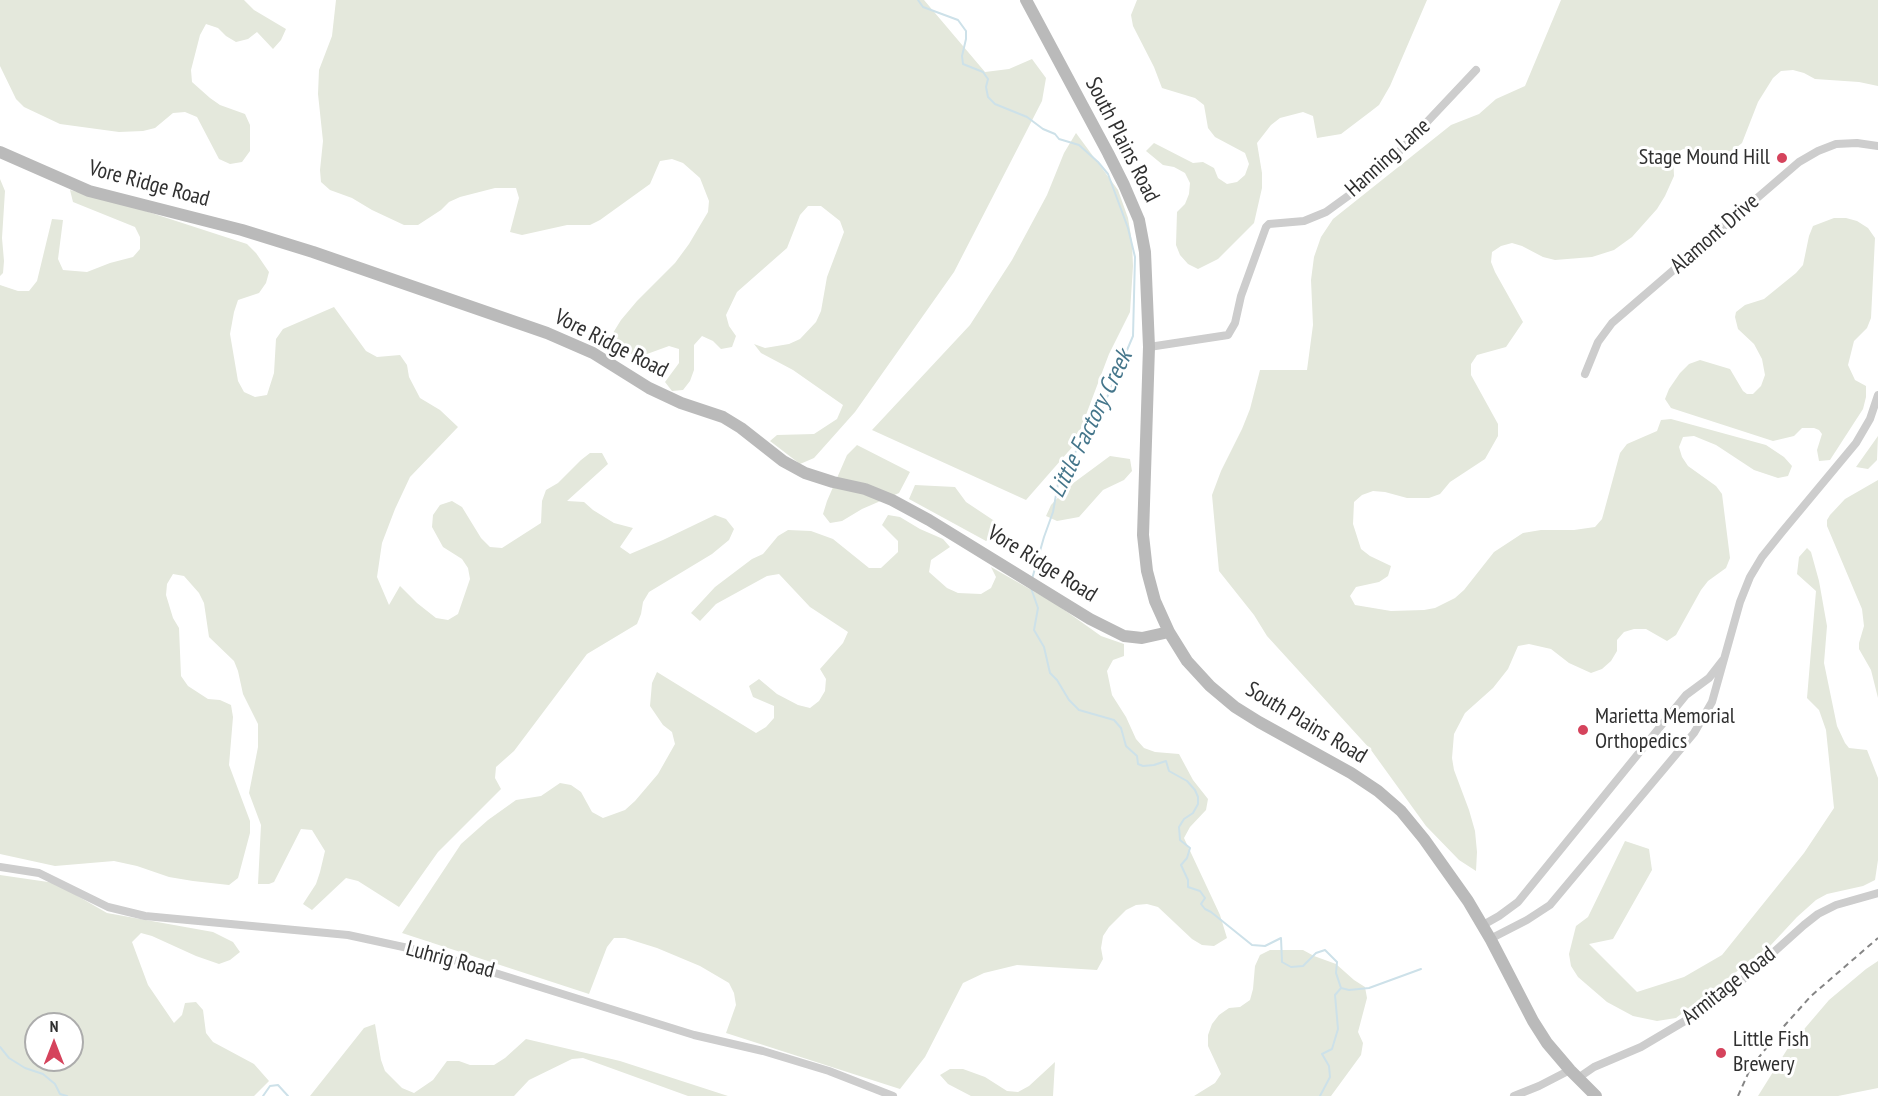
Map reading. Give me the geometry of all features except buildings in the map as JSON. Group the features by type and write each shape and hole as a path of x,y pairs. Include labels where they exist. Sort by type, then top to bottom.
{"main road":[{"name":"South Plains Road","path":"1026,0 1106,148 1138,220 1145,252 1149,346 1143,536 1147,572 1152,591 1169,632 1187,661 1210,686 1235,707 1258,722 1351,772 1378,791 1401,812 1454,880 1482,925 1533,1021 1547,1042 1596,1096"},
{"name":"Vore Ridge Road","path":"0,152 89,191 232,227 313,252 547,333 593,353 660,393 681,403 723,417 783,461 805,473 865,489 892,500 929,520 1090,619 1124,636 1142,638 1169,632"}],"street":[{"name":"Hanning Lane","path":"1149,346 1228,335 1235,323 1241,296 1266,227 1269,224 1304,221 1326,212 1377,175 1476,70"},
{"name":"Alamont Drive","path":"1586,374 1598,342 1612,323 1798,162 1836,144 1857,142 1878,146"},
{"path":"1490,939 1550,905 1694,733 1708,711 1719,682 1740,602 1756,566 1856,443 1870,419 1878,395"},
{"path":"1482,925 1500,916 1518,902 1670,714 1686,695 1712,675 1726,654"},
{"name":"Luhrig Road","path":"0,867 39,873 108,908 145,916 348,935 431,953 694,1035 763,1051 830,1071 893,1096"},
{"name":"Armitage Road","path":"1574,1074 1641,1047 1695,1015 1746,977 1818,914 1836,905 1878,893"},
{"path":"1514,1096 1574,1074"}],"shaded area":[{"path":"0,0 244,0 254,10 286,29 281,40 273,49 257,32 248,39 236,42 218,28 206,24 200,35 191,70 192,82 210,98 220,105 245,114 250,125 250,151 242,162 230,164 219,159 197,117 185,112 173,113 155,128 119,132 60,124 24,107 16,99 0,66"},
{"path":"336,0 924,0 985,72 1009,69 1032,59 1046,78 1042,101 954,272 855,412 814,458 800,464 770,441 777,435 814,434 837,419 843,405 793,370 761,353 754,344 765,348 789,344 800,339 816,322 821,311 827,277 844,232 840,221 821,206 808,206 800,215 787,248 737,292 726,315 729,326 736,336 732,347 721,349 713,341 702,336 694,345 694,370 690,381 683,390 672,391 665,382 679,363 679,349 669,346 647,354 624,354 613,351 608,341 621,320 637,301 675,263 708,212 709,201 700,178 683,163 672,159 660,161 650,184 600,220 590,225 567,225 522,235 510,232 519,198 516,188 495,188 460,197 449,202 418,225 404,225 352,198 330,190 321,182 323,141 318,94 319,70 332,36"},
{"path":"1137,0 1427,0 1390,86 1379,105 1341,134 1317,138 1313,116 1303,112 1280,118 1271,125 1257,143 1262,188 1254,223 1218,259 1198,269 1188,264 1180,255 1176,245 1177,212 1185,204 1190,183 1185,173 1174,167 1163,165 1146,151 1154,143 1193,163 1203,162 1214,168 1218,178 1227,184 1237,182 1245,175 1249,164 1245,153 1215,137 1208,128 1204,105 1195,98 1162,88 1133,26 1131,15"},
{"path":"1561,0 1878,0 1878,86 1859,82 1815,79 1793,70 1781,71 1773,78 1758,102 1742,143 1732,151 1721,153 1683,149 1673,155 1674,176 1657,209 1632,237 1614,250 1592,257 1555,260 1512,243 1492,252 1491,262 1495,272 1523,322 1506,347 1477,355 1471,364 1471,375 1498,424 1498,436 1485,459 1450,482 1440,494 1429,498 1407,498 1373,491 1362,495 1354,502 1353,524 1361,549 1391,566 1388,576 1379,582 1356,587 1350,596 1355,605 1391,611 1424,610 1435,608 1455,598 1494,552 1523,533 1595,527 1602,519 1620,453 1627,444 1657,431 1661,420 1671,419 1766,445 1784,457 1792,466 1788,476 1778,478 1754,470 1716,445 1694,436 1683,437 1679,447 1688,466 1716,486 1722,494 1730,558 1726,568 1708,581 1701,590 1676,635 1667,641 1646,629 1624,632 1617,640 1617,651 1611,661 1602,669 1591,673 1569,663 1551,649 1529,644 1518,646 1508,669 1493,688 1465,713 1454,734 1452,758 1475,831 1476,871 1459,860 1426,826 1371,750 1267,636 1254,615 1219,571 1212,495 1250,409 1260,370 1307,370 1313,325 1311,280 1314,257 1321,237 1333,219 1451,125 1479,114 1496,99 1525,86"},
{"path":"1076,133 1118,190 1128,218 1133,266 1130,312 1109,354 1075,444 1026,500 872,430 970,325 1012,260 1047,195 1064,153"},
{"path":"0,179 5,191 2,238 4,261 3,273 0,276"},
{"path":"70,190 133,207 247,244 256,253 269,272 266,283 259,293 238,300 230,334 238,381 244,392 255,397 267,395 274,373 276,339 283,329 334,307 366,351 377,357 400,355 407,365 409,377 420,398 440,410 458,427 410,477 395,509 382,543 377,577 389,605 400,586 436,618 448,620 458,614 470,579 468,568 462,559 443,547 432,527 433,515 440,505 452,501 462,507 481,538 490,547 502,548 541,523 542,501 546,490 558,483 590,453 602,453 608,464 567,501 584,502 614,523 633,528 620,547 630,554 715,515 726,519 734,529 729,540 712,554 649,592 643,602 637,624 587,654 514,751 496,767 495,778 501,789 438,852 399,907 358,881 346,878 312,910 303,904 316,884 325,851 312,830 301,829 274,882 258,884 261,825 249,793 258,747 258,724 243,694 234,661 209,637 204,603 199,593 184,576 173,574 167,584 166,595 173,618 179,628 181,676 188,686 208,699 220,700 231,705 233,717 229,765 250,821 250,833 238,878 229,885 169,877 114,861 55,866 0,854 0,285 18,291 29,291 37,281 52,219 63,220 58,259 63,270 87,272 133,257 140,249 140,237 135,227 73,202"},
{"path":"1834,218 1857,221 1868,228 1875,238 1871,318 1867,328 1854,341 1848,365 1855,380 1866,386 1866,397 1863,409 1830,460 1819,461 1817,450 1822,434 1814,428 1802,428 1794,436 1773,441 1671,408 1665,399 1669,389 1689,364 1700,360 1730,369 1747,394 1753,394 1761,386 1765,375 1762,359 1754,344 1738,329 1736,312 1745,305 1764,299 1796,273 1803,265 1813,226"},
{"path":"1878,436 1877,460 1868,469 1856,467"},
{"path":"857,445 910,472 899,493 862,509 842,521 830,523 823,514 827,501 847,455"},
{"path":"1110,456 1130,459 1132,471 1124,480 1103,490 1079,517 1057,521 1046,516 1051,505 1068,487"},
{"path":"1878,480 1878,698 1871,670 1859,649 1864,626 1862,609 1827,526 1827,520 1845,499"},
{"path":"915,485 955,487 966,502 996,522 995,534 986,541 909,499"},
{"path":"888,515 900,517 943,539 950,547 931,560 929,572 947,588 958,593 981,594 991,588 996,577 991,567 1056,604 1101,636 1124,644 1124,656 1113,660 1107,671 1112,695 1136,739 1144,748 1155,752 1179,754 1193,780 1208,799 1206,810 1190,827 1184,838 1220,915 1227,938 1214,946 1202,945 1192,939 1158,907 1147,904 1136,905 1126,910 1103,936 1101,948 1103,959 1097,970 1017,965 984,973 963,983 925,1057 900,1089 726,1033 736,1005 729,983 700,966 657,948 625,938 614,938 607,947 589,994 402,933 461,844 488,820 516,800 541,796 560,783 571,785 581,792 592,812 603,818 625,810 635,801 658,774 675,744 672,732 663,725 650,706 652,683 657,672 756,733 774,718 774,706 753,697 749,686 759,679 777,694 798,705 810,708 819,701 825,691 826,679 820,669 843,643 848,632 810,607 779,574 767,576 716,604 700,621 691,613 715,587 752,559 763,554 778,536 788,530 811,531 833,539 869,568 881,568 898,552 898,541 882,525"},
{"path":"1807,548 1811,552 1819,581 1827,626 1824,663 1837,726 1849,748 1867,750 1878,778 1878,860 1875,880 1863,886 1827,894 1816,900 1770,946 1676,1018 1657,1021 1633,1016 1607,1002 1578,977 1571,966 1569,954 1576,926 1588,917 1625,841 1649,849 1652,870 1613,939 1589,944 1637,992 1684,977 1722,955 1804,853 1834,808 1826,730 1819,710 1807,698 1816,591 1797,574 1799,557"},
{"path":"0,875 55,883 107,913 213,932 233,942 240,952 230,960 219,964 141,933 132,942 148,985 174,1023 182,1015 185,1003 196,1002 203,1010 206,1033 213,1042 254,1064 269,1081 254,1096 0,1096"},
{"path":"1270,950 1303,950 1336,964 1365,987 1367,998 1358,1032 1363,1043 1361,1055 1331,1096 1194,1096 1215,1083 1221,1074 1208,1046 1208,1035 1212,1024 1229,1008 1240,1007 1250,1000 1255,966 1260,955"},
{"path":"1878,961 1878,1088 1838,1096 1758,1096 1788,1048 1829,1000"},
{"path":"375,1024 385,1071 402,1088 414,1093 433,1080 447,1061 459,1061 470,1065 494,1065 526,1039 620,1061 728,1096 688,1096 583,1058 572,1059 529,1080 514,1096 310,1096 364,1028"},
{"path":"1055,1062 1053,1096 971,1096 948,1084 940,1075 950,1069 963,1069 985,1077 1007,1091 1018,1092 1029,1086"}],"waterway":[{"name":"Little Factory Creek","path":"918,0 923,7 958,20 966,31 963,64 983,72 988,79 986,87 988,97 995,104 1027,117 1043,129 1055,134 1059,139 1079,145 1098,162 1108,174 1128,228 1135,257 1133,336 1094,428 1059,478 1053,512 1032,579"},
{"name":"Little Factory Creek","path":"1031,588 1038,608 1034,630 1044,647 1050,673 1069,700 1079,710 1114,720 1121,728 1126,746 1137,756 1138,764 1154,765 1166,761 1169,771 1187,781 1195,790 1198,804 1193,813 1184,819 1179,827 1180,840 1190,848 1187,858 1181,865 1188,880 1188,887 1200,891 1205,898 1201,904 1205,909 1252,945 1265,946 1281,938 1282,962 1291,967 1303,966 1316,953 1325,950 1337,962 1336,973 1341,988 1335,995 1338,1029 1332,1049 1322,1054 1329,1066 1330,1077 1320,1096"},
{"path":"1341,988 1349,990 1369,988 1421,969"},
{"path":"0,1047 9,1058 25,1068 43,1074 55,1084 60,1094 67,1096"},
{"path":"263,1096 270,1086 278,1085 288,1096"}],"railway":[{"path":"1738,1096 1751,1067 1785,1025 1811,996 1878,938"}],"place":[{"name":"Stage Mound Hill","path":"1782,158"},
{"name":"Marietta Memorial Orthopedics","path":"1583,730"},
{"name":"Little Fish Brewery","path":"1721,1053"}]}
